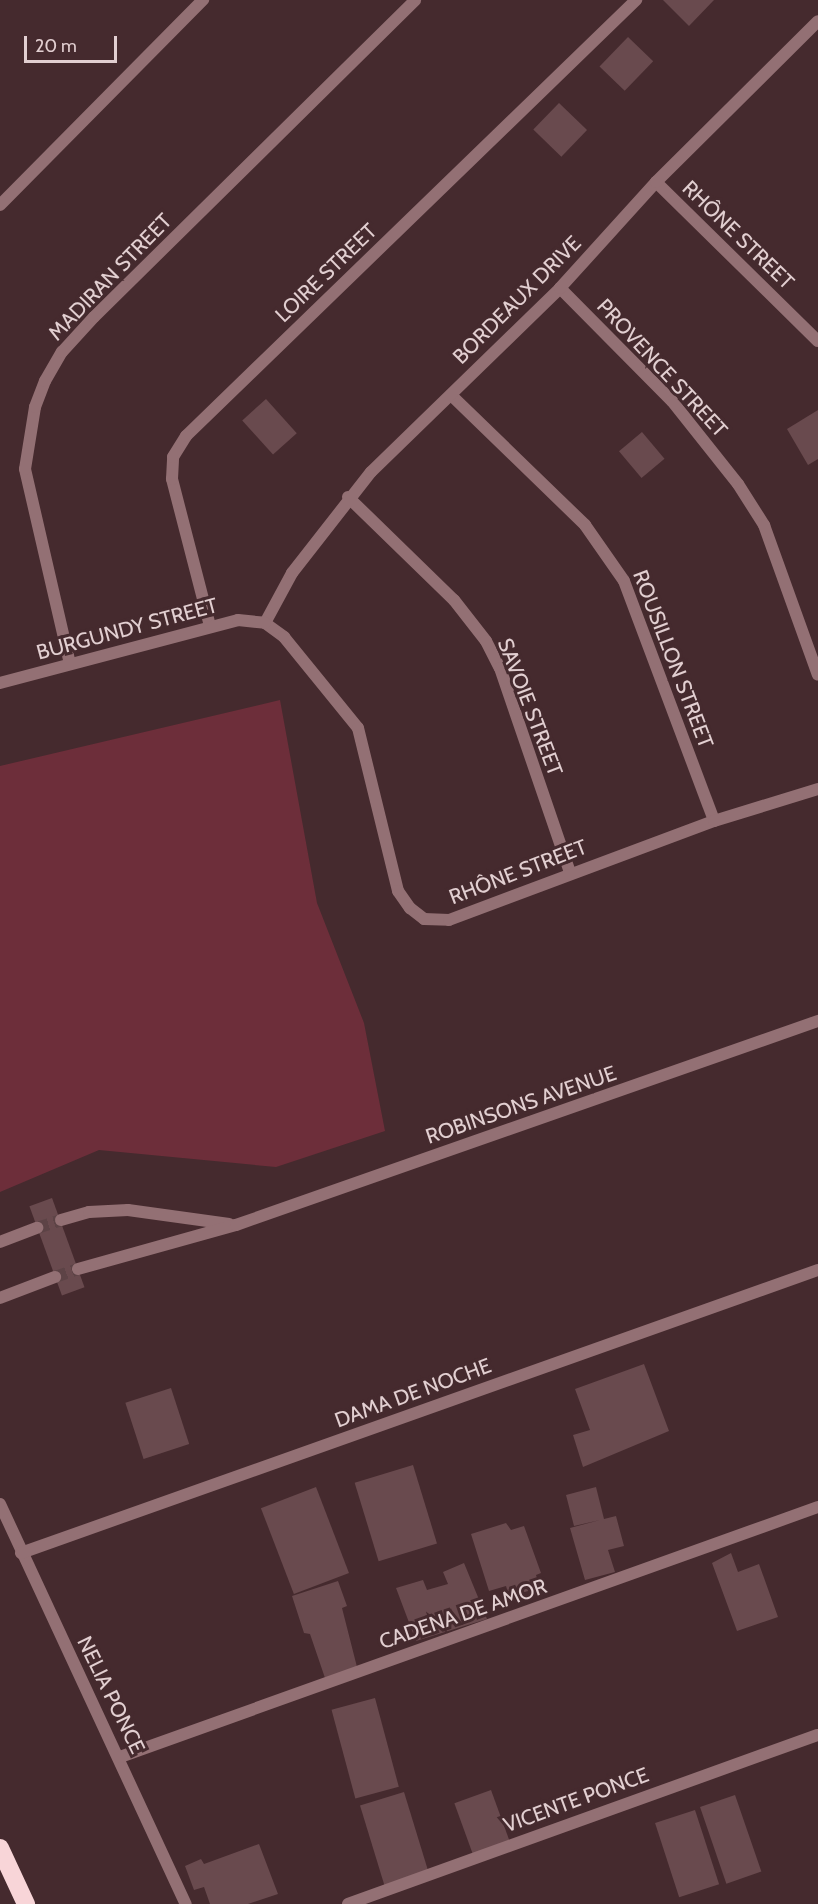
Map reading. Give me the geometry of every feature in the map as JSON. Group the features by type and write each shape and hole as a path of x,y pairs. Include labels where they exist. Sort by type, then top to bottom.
{"highway":[{"path":"0,1848 26,1904"}],"street":[{"path":"0,205 203,0"},
{"name":"MADIRAN STREET","path":"70,664 29,500 25,469 30,429 45,381 62,352 94,317 415,0"},
{"name":"LOIRE STREET","path":"210,626 172,479 173,457 186,436 636,0"},
{"name":"BORDEAUX DRIVE","path":"265,623 292,573 348,497 560,288 656,182 818,21"},
{"name":"RHÔNE STREET","path":"656,182 818,341"},
{"name":"PROVENCE STREET","path":"560,288 672,401 738,484 764,525 818,675"},
{"name":"ROUSILLON STREET","path":"451,395 585,525 624,581 714,821"},
{"name":"SAVOIE STREET","path":"348,497 454,600 486,641 500,668 570,872"},
{"name":"BURGUNDY STREET","path":"0,683 210,626 238,620 265,623"},
{"name":"RHÔNE STREET","path":"265,623 284,637 358,728 398,891 410,908 424,920 449,920 570,872 714,821 818,789"},
{"name":"ROBINSONS AVENUE","path":"78,1269 236,1225 818,1021"},
{"name":"ROBINSONS AVENUE","path":"60,1220 89,1212 128,1210 236,1225"},
{"path":"0,1242 37,1228"},
{"name":"DAMA DE NOCHE","path":"21,1553 818,1270"},
{"path":"0,1299 55,1277"},
{"name":"NELIA PONCE","path":"0,1504 21,1553 120,1757 186,1904"},
{"name":"CADENA DE AMOR","path":"120,1757 818,1507"},
{"name":"VICENTE PONCE","path":"348,1904 818,1735"}],"shaded area":[{"path":"280,700 317,903 364,1023 385,1131 276,1167 99,1150 0,1192 0,766"}],"building":[{"path":"663,0 714,0 689,26"},
{"path":"628,37 653,61 625,91 600,66"},
{"path":"559,103 587,130 561,157 533,130"},
{"path":"266,399 297,433 273,455 242,420"},
{"path":"818,410 818,459 808,465 787,429"},
{"path":"642,432 664,459 642,478 619,451"},
{"path":"52,1198 84,1287 62,1295 29,1206"},
{"path":"644,1364 669,1431 583,1467 573,1435 590,1430 575,1389"},
{"path":"171,1388 189,1444 144,1459 125,1403"},
{"path":"413,1465 437,1543 379,1561 355,1483"},
{"path":"316,1487 349,1573 294,1594 261,1508"},
{"path":"596,1487 604,1519 616,1516 624,1546 608,1550 615,1572 585,1580 570,1528 600,1520 574,1526 566,1495"},
{"path":"506,1523 511,1530 524,1526 541,1573 536,1575 540,1588 509,1596 506,1586 489,1591 471,1534"},
{"path":"731,1553 738,1572 759,1564 778,1617 737,1631 712,1563"},
{"path":"464,1563 487,1619 416,1641 396,1588 423,1580 427,1590 448,1584 443,1572"},
{"path":"338,1581 347,1606 342,1608 357,1667 325,1678 310,1634 304,1633 292,1596"},
{"path":"375,1698 399,1787 355,1799 332,1710"},
{"path":"491,1790 510,1843 474,1856 454,1803"},
{"path":"404,1792 429,1872 385,1886 360,1805"},
{"path":"735,1795 761,1872 726,1884 700,1807"},
{"path":"695,1810 719,1884 679,1897 655,1823"},
{"path":"259,1844 278,1894 248,1904 210,1904 204,1887 194,1890 185,1866 201,1859 204,1864"}],"tunnel":[{"path":"37,1228 61,1220"},
{"path":"55,1277 78,1269"}]}
